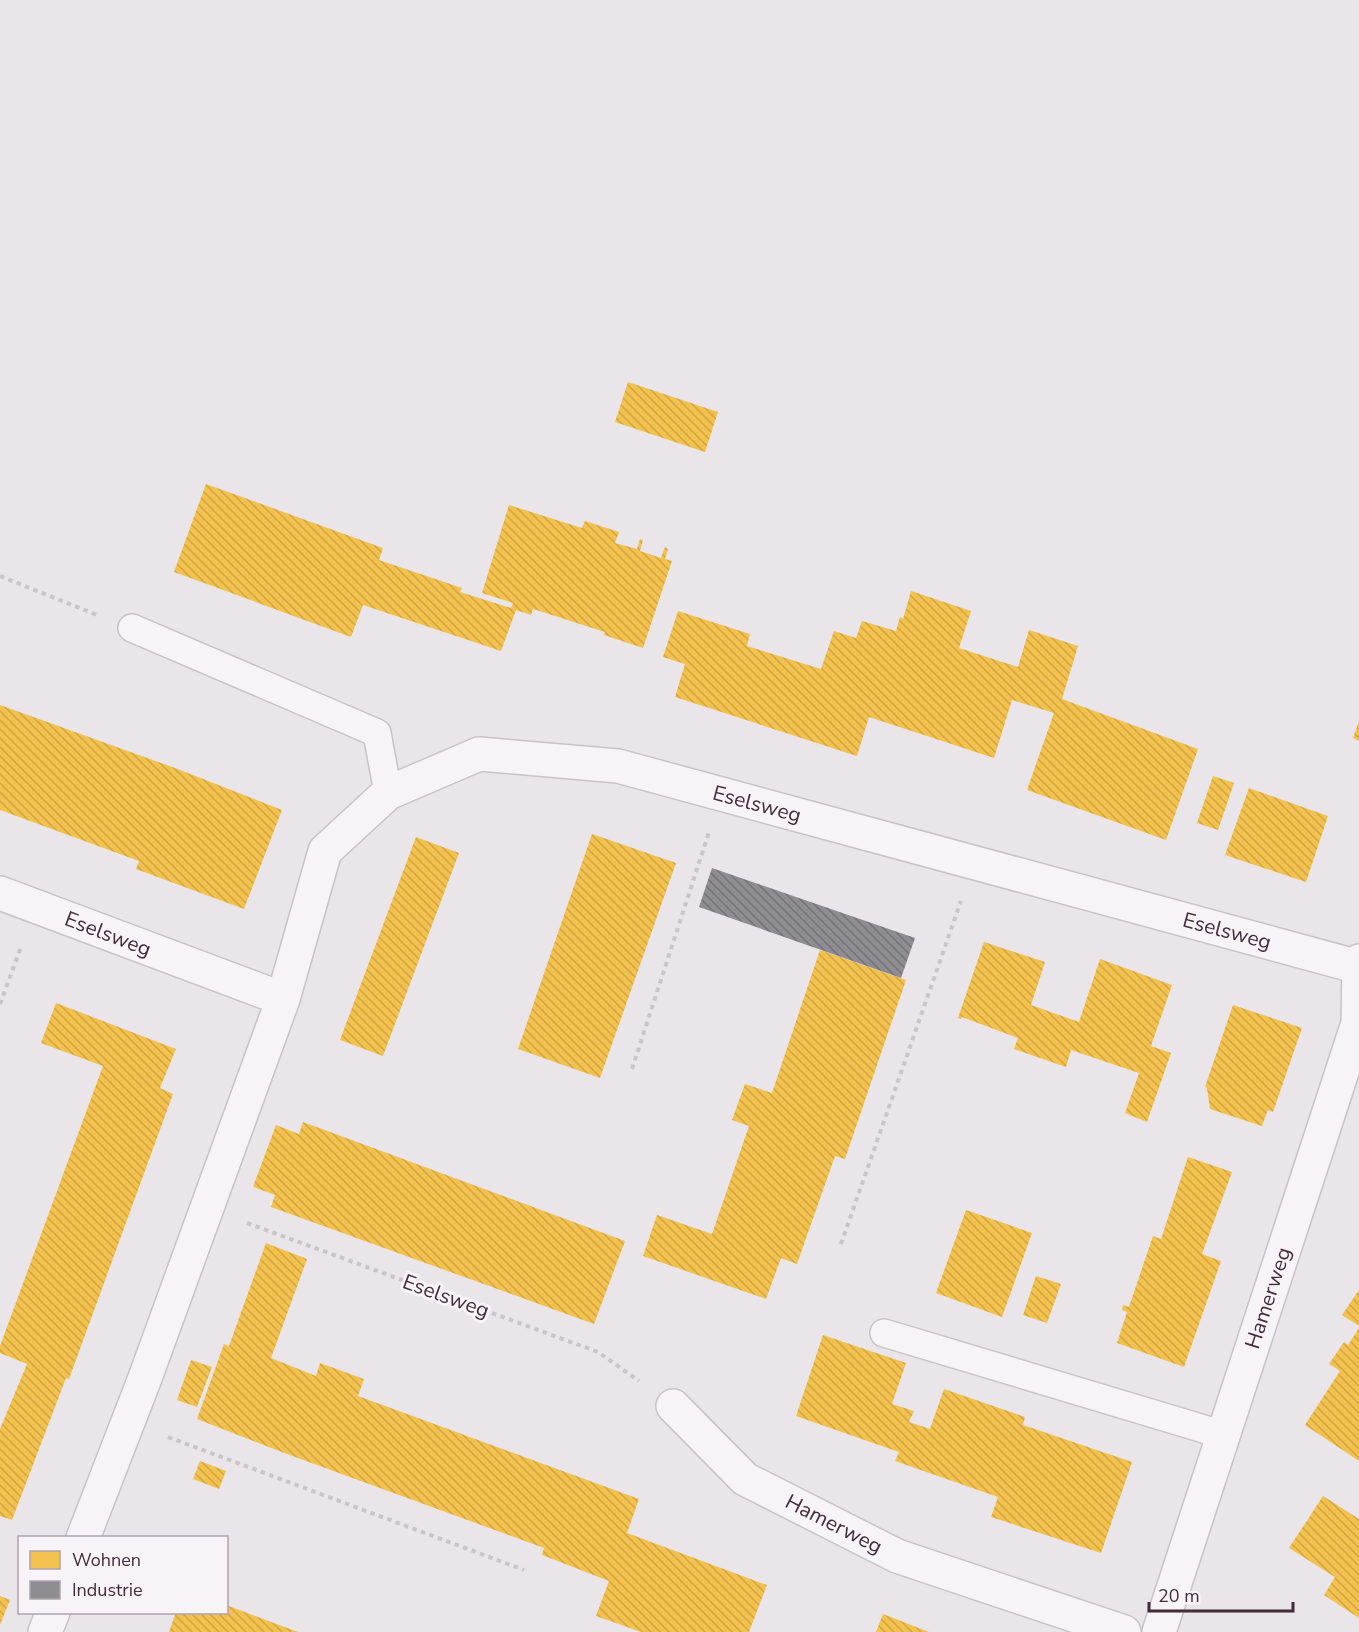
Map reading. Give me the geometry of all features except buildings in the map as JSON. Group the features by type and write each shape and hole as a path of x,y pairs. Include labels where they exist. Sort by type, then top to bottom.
{"street":[{"name":"Eselsweg","path":"84,1536 128,1422 283,999 325,851 388,793 479,754 618,766 1359,967"},
{"name":"Eselsweg","path":"0,893 283,999"},
{"name":"Hamerweg","path":"1159,1632 1358,1023 1359,961"},
{"name":"Hamerweg","path":"673,1406 745,1479 897,1556 1124,1632"},
{"path":"45,1632 52,1614"}],"lane":[{"path":"132,628 377,733 388,793"},
{"path":"884,1333 1224,1435"}],"path":[{"path":"0,576 132,628"},
{"path":"632,1069 721,795"},
{"path":"841,1244 974,863"},
{"path":"0,1004 36,907"},
{"name":"Eselsweg","path":"207,1208 598,1352 673,1406"},
{"path":"128,1422 524,1570"}]}
